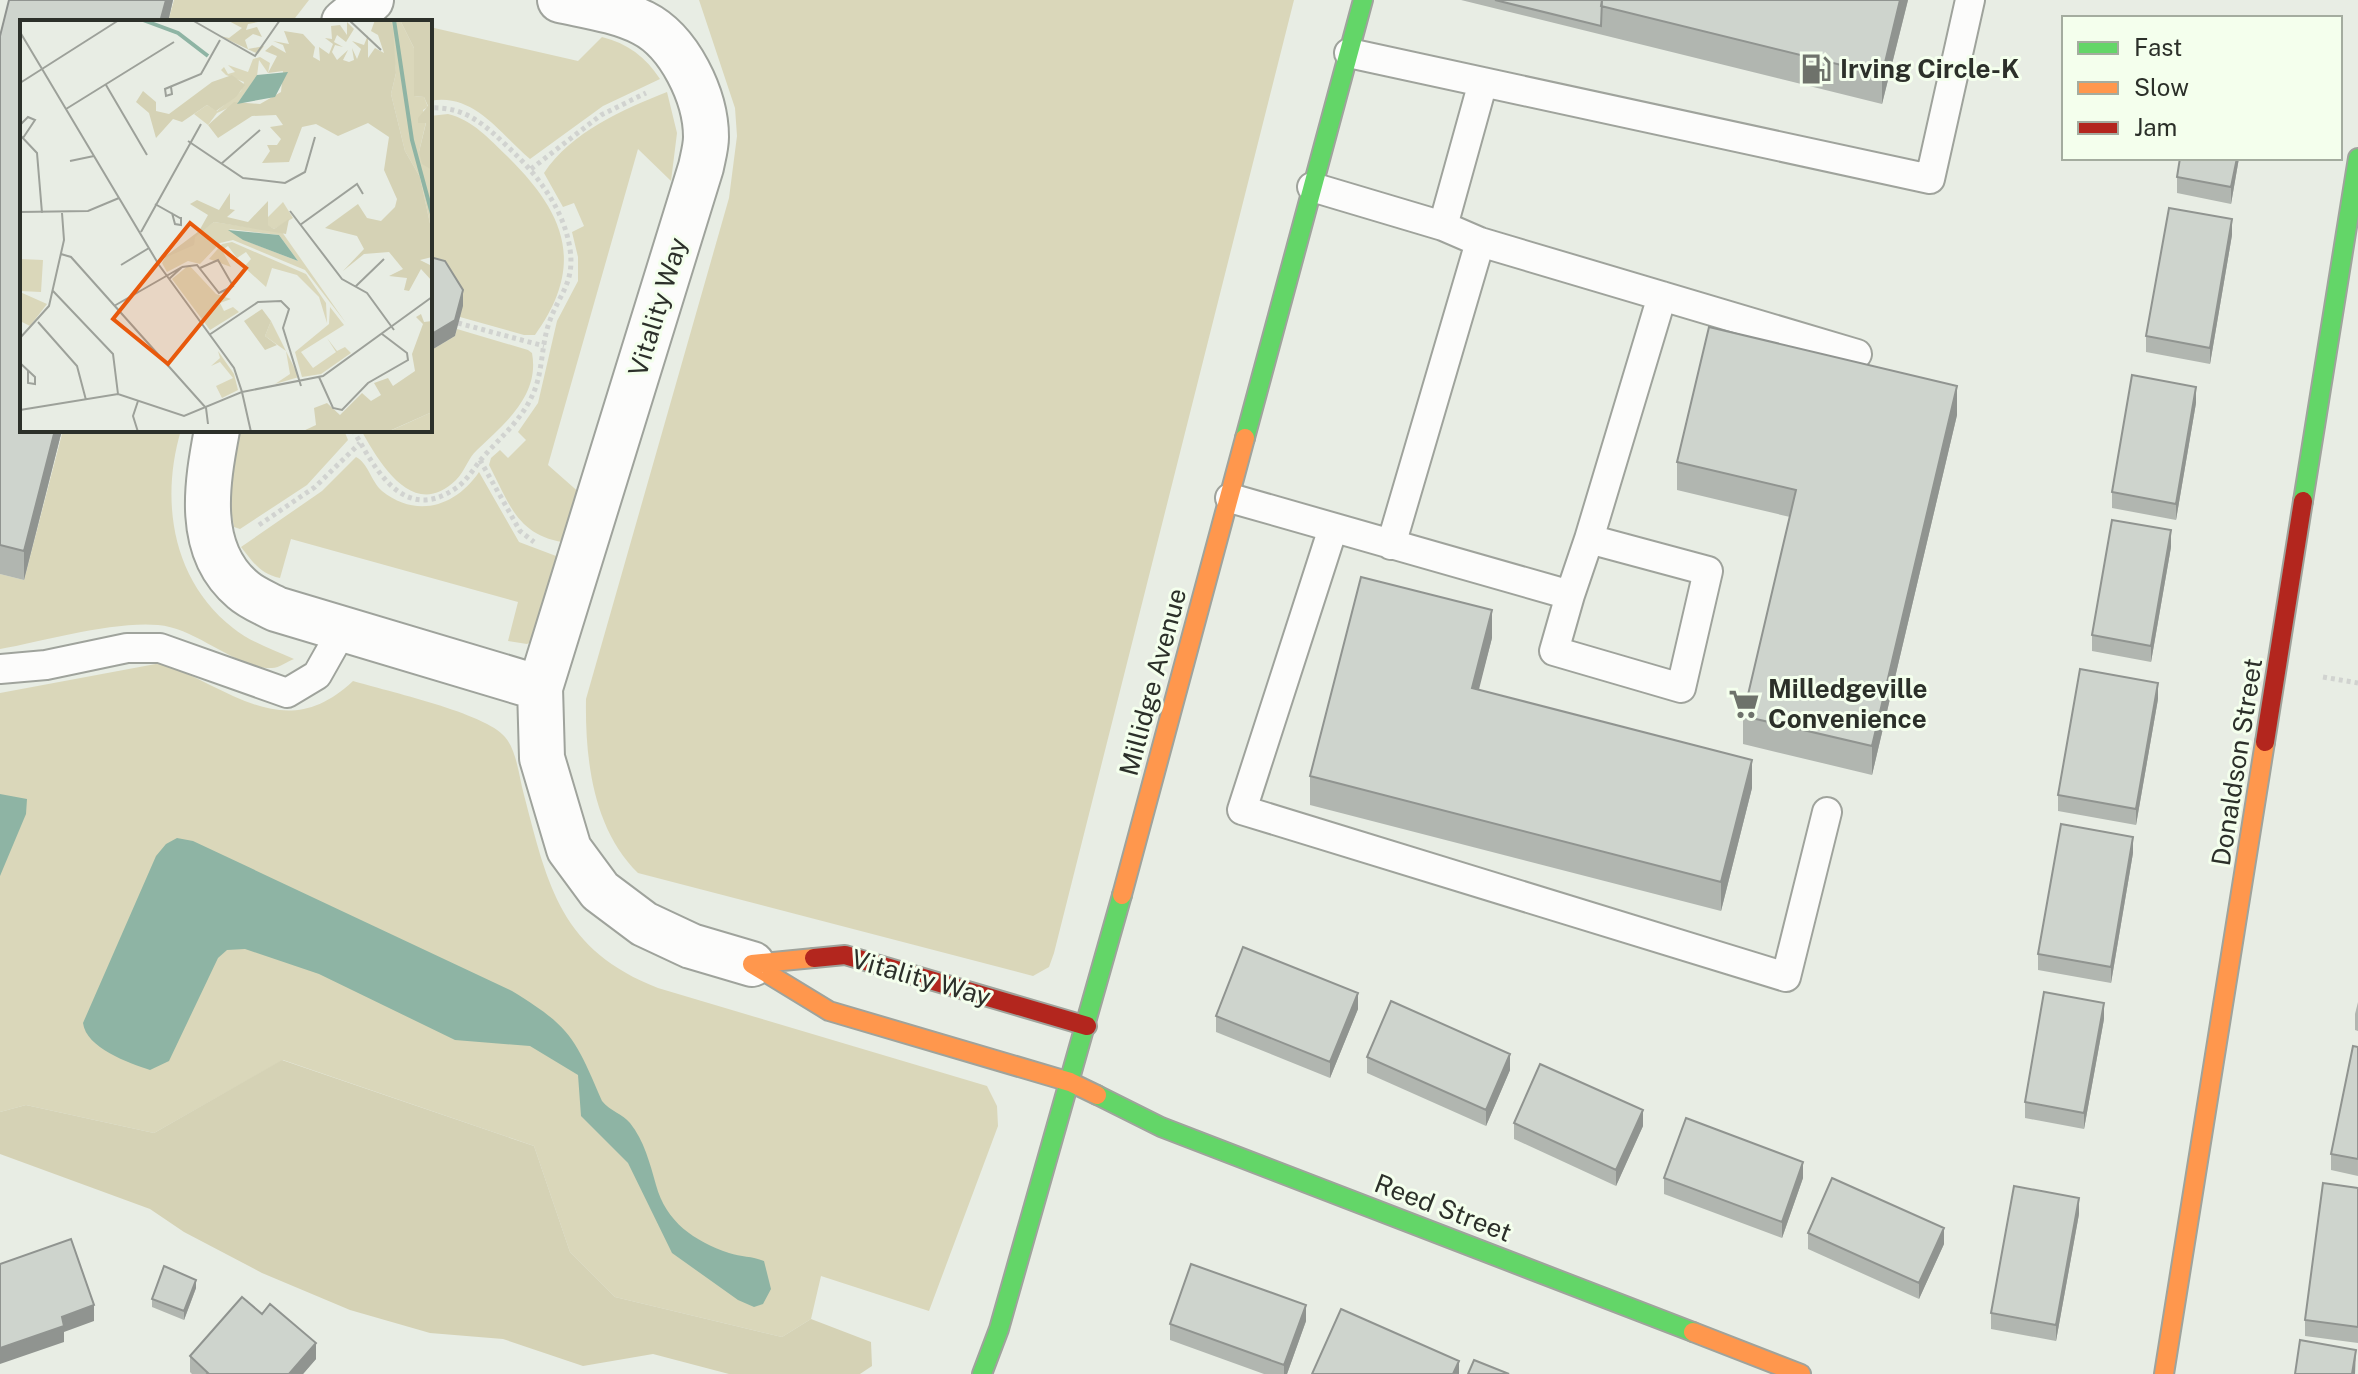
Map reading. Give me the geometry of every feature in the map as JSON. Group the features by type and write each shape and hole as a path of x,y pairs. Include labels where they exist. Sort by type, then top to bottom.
{"street":[{"path":"346,20 371,0"},
{"name":"Vitality Way","path":"560,0 616,12 644,23 667,40 690,76 706,135 701,167 540,688 542,758 569,849 600,891 644,924 691,946 752,964 829,1011 1070,1082"},
{"name":"Millidge Avenue","path":"982,1374 999,1329 1087,1026 1363,0"},
{"name":"Donaldson Street","path":"2164,1374 2358,158"},
{"path":"217,432 208,479 208,518 216,554 242,589 276,609 540,688"},
{"name":"Vitality Way","path":"752,964 845,955 1087,1026"},
{"name":"Reed Street","path":"1070,1082 1161,1127 1801,1374"}],"lane":[{"path":"1349,53 1930,179 1970,0"},
{"path":"1443,226 1483,82"},
{"path":"1312,187 1443,226 1480,242 1857,354"},
{"path":"1391,545 1480,242"},
{"path":"1589,539 1708,571 1681,688 1554,651 1662,296"},
{"path":"1230,498 1570,595"},
{"path":"1333,528 1242,810 1786,977 1827,812"},
{"path":"0,669 46,665 127,648 160,648 287,693 317,675 343,629"}],"path":[{"path":"531,169 601,115 690,76"},
{"path":"354,432 386,484 422,499 444,495 459,486 502,439 529,402 538,381 549,322 569,285 570,250 553,202 531,169 473,117 451,107 432,108"},
{"path":"458,323 544,346"},
{"path":"216,554 315,487 336,462 360,443"},
{"path":"480,460 511,518 528,540 581,558"}],"shaded area":[{"path":"174,0 309,0 294,20 169,20"},
{"path":"699,0 1294,0 1054,953 1049,967 1033,976 638,873 611,836 602,814 590,769 586,699 729,198 737,136 735,108"},
{"path":"432,27 578,61 602,37 635,52 660,79 603,106 530,159 486,118 460,103 432,101"},
{"path":"667,92 677,133 671,181 638,149 548,465 582,495 569,543 552,540 527,527 518,518 489,465 491,458 500,450 508,458 526,440 518,432 538,403 557,321 578,281 578,257 572,232 584,226 574,203 563,207 544,173 555,158 583,134 616,114"},
{"path":"448,114 473,125 527,177 555,219 562,240 564,262 551,309 535,335 524,335 460,317 432,276 432,116"},
{"path":"457,329 528,350 532,353 531,383 518,408 474,453 456,480 440,491 426,494 412,491 388,471 362,432 432,432 432,350 455,336"},
{"path":"62,432 181,432 172,484 172,511 184,563 212,609 233,628 254,642 294,659 275,668 258,667 187,633 158,625 100,629 0,649 0,574 24,580"},
{"path":"237,432 345,432 348,440 307,485 240,529 234,527 230,504"},
{"path":"356,457 364,463 382,491 409,505 435,505 447,500 470,484 479,472 519,542 564,559 533,641 527,644 508,641 518,602 291,539 280,578 267,574 253,562 241,547 322,491"},
{"path":"161,663 258,706 281,710 304,709 328,700 353,681 457,711 494,728 505,737 515,757 551,886 579,934 600,955 625,973 658,988 987,1086 997,1106 998,1126 929,1311 821,1276 811,1319 782,1337 615,1297 570,1252 534,1146 283,1060 154,1133 26,1105 0,1112 0,693"},
{"path":"0,794 27,799 26,814 0,876"},
{"path":"177,838 193,841 512,991 547,1015 577,1048 602,1101 635,1130 646,1152 661,1198 674,1220 704,1243 764,1261 771,1289 763,1304 754,1307 738,1300 672,1253 628,1163 581,1116 578,1075 530,1046 455,1040 319,974 245,949 227,950 218,958 169,1061 150,1070 120,1059 100,1047 86,1032 83,1023 156,856 166,844"},
{"path":"282,1060 534,1146 570,1252 615,1297 782,1337 811,1319 871,1342 872,1366 860,1374 729,1374 653,1354 583,1366 503,1339 430,1333 350,1310 262,1273 184,1232 150,1209 0,1154 0,1112 26,1105 154,1133"}],"building":[{"path":"9,0 166,0 161,20 20,20 20,432 54,432 24,551 0,545 0,36"},
{"path":"1495,0 1602,0 1601,26"},
{"path":"1602,0 1900,0 1882,75 1601,6"},
{"path":"2180,160 2237,160 2231,187 2177,177"},
{"path":"2169,208 2232,219 2210,348 2146,336"},
{"path":"432,258 445,261 463,290 455,320 432,334"},
{"path":"1709,327 1957,386 1872,746 1743,716 1796,490 1677,462"},
{"path":"2132,375 2196,387 2176,504 2112,492"},
{"path":"2112,520 2171,530 2151,646 2092,635"},
{"path":"1361,577 1492,610 1472,688 1752,760 1721,882 1310,776"},
{"path":"2080,669 2158,683 2136,809 2058,795"},
{"path":"2061,824 2133,837 2111,967 2038,954"},
{"path":"1243,947 1358,993 1330,1062 1216,1016"},
{"path":"2044,992 2104,1003 2084,1113 2025,1102"},
{"path":"1391,1001 1510,1054 1486,1110 1367,1057"},
{"path":"2353,1046 2358,1047 2358,1159 2331,1154"},
{"path":"1540,1064 1643,1110 1616,1170 1514,1123"},
{"path":"1686,1118 1803,1162 1782,1222 1664,1178"},
{"path":"1832,1178 1944,1228 1919,1283 1808,1233"},
{"path":"2323,1183 2358,1188 2358,1327 2305,1320"},
{"path":"2014,1186 2079,1198 2056,1325 1991,1313"},
{"path":"71,1239 94,1305 62,1317 64,1326 0,1348 0,1264"},
{"path":"1191,1264 1306,1305 1284,1365 1170,1324"},
{"path":"164,1266 196,1280 184,1311 152,1299"},
{"path":"242,1297 262,1314 270,1304 316,1343 289,1374 207,1374 190,1356"},
{"path":"1341,1309 1459,1361 1453,1374 1312,1374"},
{"path":"2300,1340 2356,1350 2352,1374 2295,1374"},
{"path":"1474,1360 1509,1374 1468,1374"}],"traffic: fast":[{"path":"1245,438 1363,0"},
{"path":"2303,501 2358,158"},
{"path":"982,1374 999,1329 1122,895"},
{"path":"1097,1095 1161,1127 1693,1332"}],"traffic: slow":[{"path":"1122,895 1245,438"},
{"path":"2164,1374 2265,742"},
{"path":"814,958 752,964 829,1011 1070,1082 1097,1095"},
{"path":"1693,1332 1801,1374"}],"traffic: jam":[{"path":"2265,742 2303,501"},
{"path":"814,958 845,955 1087,1026"}],"place":[{"name":"Irving Circle-K","path":"1816,69"},
{"name":"Milledgeville Convenience","path":"1744,704"}]}
